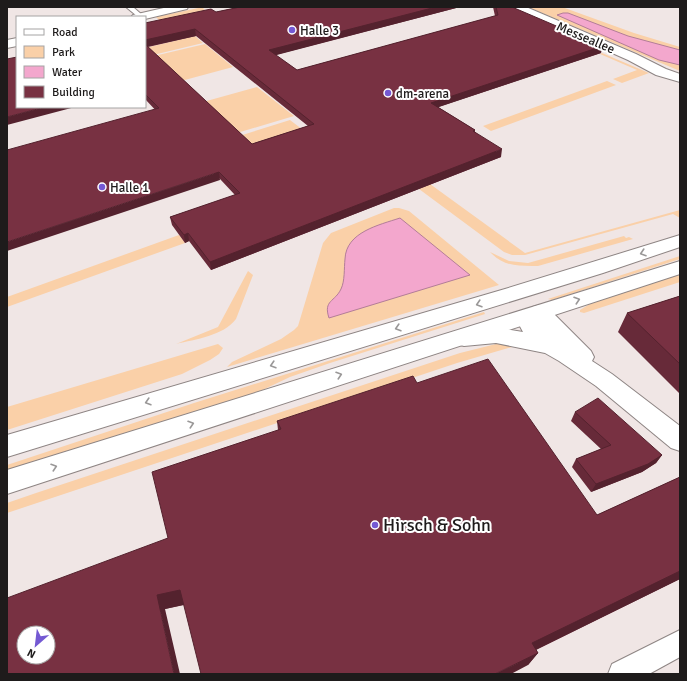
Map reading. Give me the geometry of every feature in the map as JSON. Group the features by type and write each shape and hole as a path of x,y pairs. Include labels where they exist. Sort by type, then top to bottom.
{"main road":[{"path":"137,16 183,7"},
{"name":"Messeallee","path":"517,7 632,57 661,72 680,78"},
{"name":"Messeallee","path":"632,57 680,74"},
{"path":"7,482 499,325 528,306 547,285 680,241"},
{"path":"7,446 107,414 680,267"},
{"path":"528,306 532,330 552,347 567,355 604,380 680,440"},
{"path":"528,306 558,330 604,380"},
{"path":"455,339 496,335 552,347"}],"street":[{"path":"129,7 137,16"},
{"path":"622,674 680,643"}],"green space":[{"path":"207,7 203,8 206,11 160,21 156,17"},
{"path":"528,7 562,7 634,33 680,47 680,71"},
{"path":"195,36 203,43 153,55 146,48"},
{"path":"205,44 233,67 181,81 154,56"},
{"path":"602,53 649,73 622,83 613,79 637,70 600,54"},
{"path":"607,81 616,85 491,131 483,126"},
{"path":"257,87 294,116 237,133 203,102"},
{"path":"290,120 307,133 253,150 239,136"},
{"path":"430,184 525,253 680,210 680,218 673,214 525,255 512,255 504,252 419,189"},
{"path":"394,208 409,211 499,285 227,367 232,362 281,339 298,326 323,243 331,233"},
{"path":"179,235 185,243 7,307 7,297"},
{"path":"624,236 626,238 629,237 633,239 538,266 512,265 501,261 490,252 509,261 528,263"},
{"path":"680,256 680,259 552,300 548,299"},
{"path":"248,271 253,275 236,319 231,325 209,336 176,344 218,327"},
{"path":"680,274 680,282 584,313 580,312 580,310 593,302"},
{"path":"484,312 485,314 290,377 254,394 7,472 7,465 194,403"},
{"path":"500,343 515,344 512,347 457,363 7,513 7,503 36,493 460,353"},
{"path":"218,344 223,348 219,354 182,374 7,430 7,407"}],"water":[{"path":"568,13 628,36 680,50 680,65 659,60 557,15"},
{"path":"400,218 470,275 329,318 329,304 341,289 344,278 345,259 351,242 365,231"}],"building":[{"path":"240,7 436,7 269,50 297,70 498,15 496,7 512,7 603,46 431,103 475,130 473,131 502,149 210,262 188,233 184,235 170,217 240,193 219,172 7,242 7,150 159,108 146,95 146,45 252,144 314,124 195,29 146,40 146,23 211,9 216,12"},
{"path":"16,57 16,108 41,108 7,117 7,59"},
{"path":"680,296 680,364 627,313"},
{"name":"Hirsch & Sohn","path":"488,359 597,515 680,477 680,571 532,643 538,653 495,674 201,674 180,590 157,595 174,674 7,674 7,598 168,538 152,472 281,429 277,421 413,376 417,383"},
{"path":"598,398 662,455 648,464 596,484 576,459 611,445 575,412"}],"place":[{"name":"Halle 3","path":"292,30"},
{"name":"dm-arena","path":"388,93"},
{"name":"Halle 1","path":"102,187"},
{"name":"Hirsch & Sohn","path":"375,525"}]}
